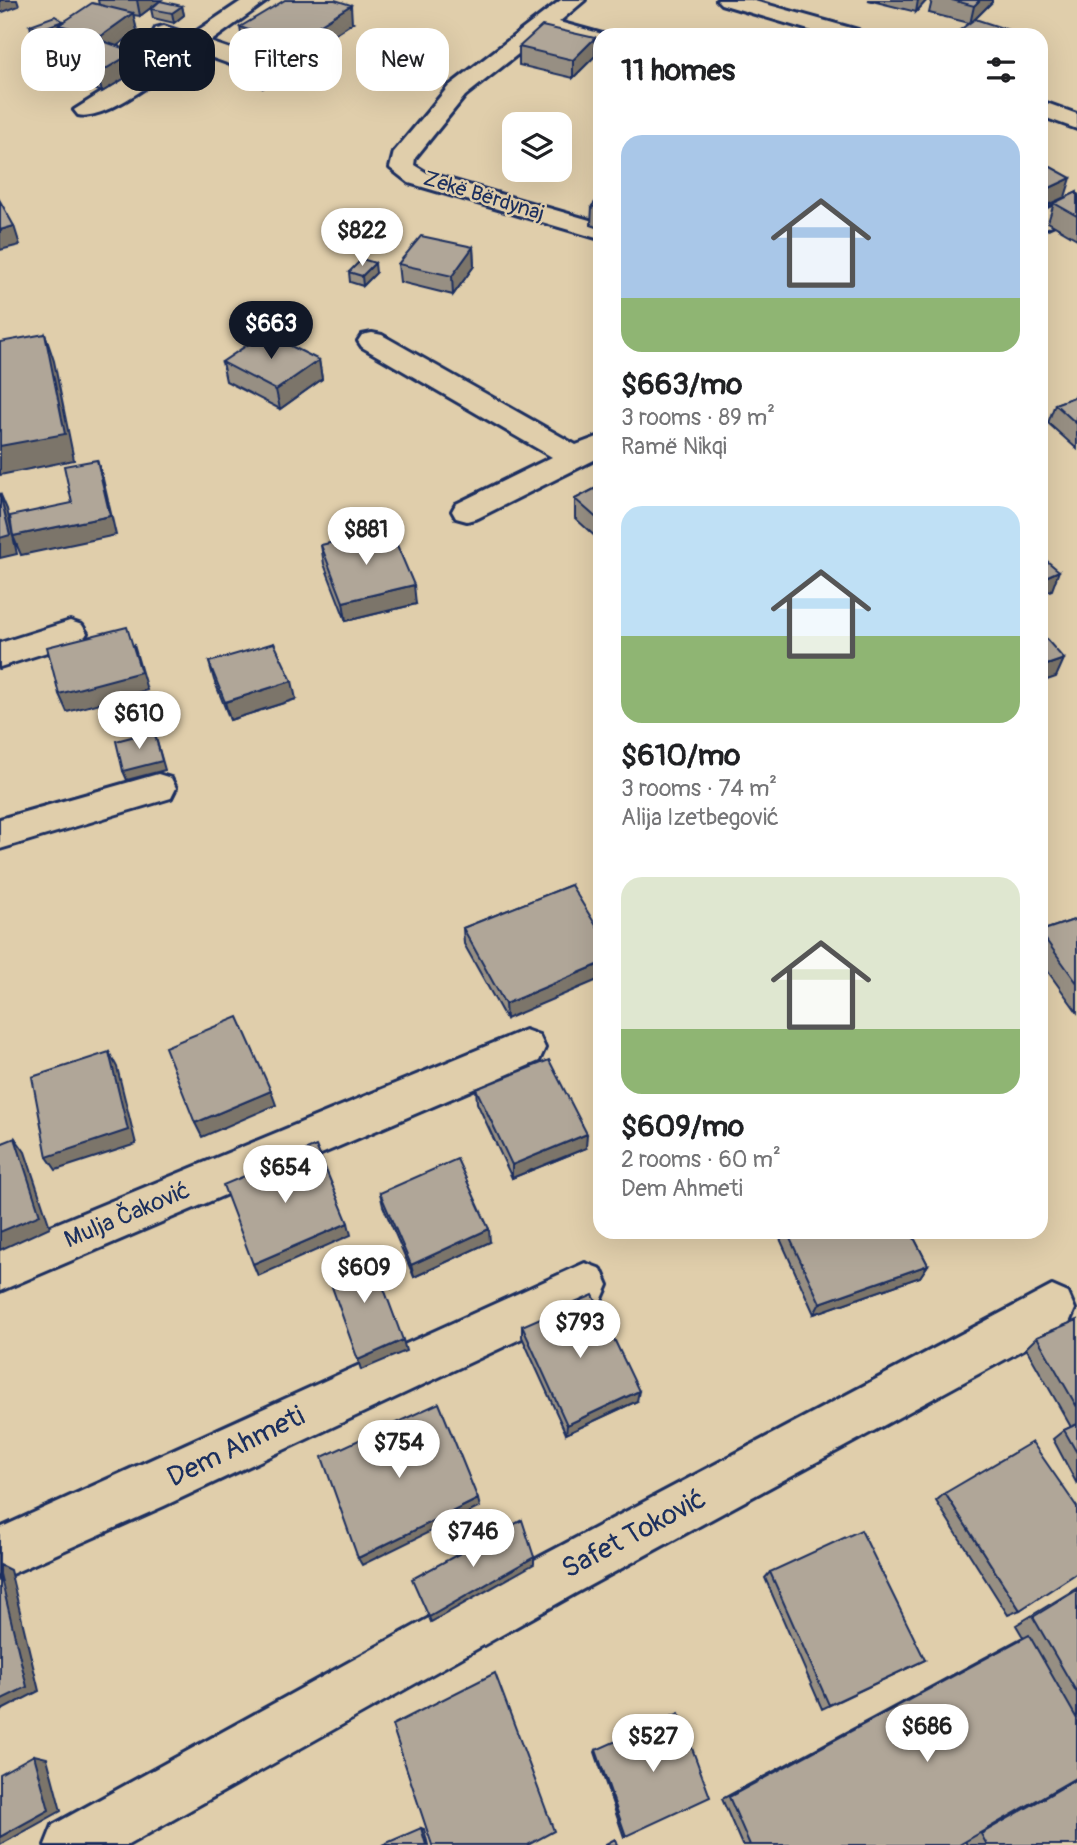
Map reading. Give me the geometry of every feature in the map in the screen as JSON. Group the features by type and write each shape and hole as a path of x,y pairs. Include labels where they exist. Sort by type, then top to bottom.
{"street":[{"path":"215,30 257,0"},
{"name":"Zekë Bërdynaj","path":"573,0 457,91 404,157 402,168 418,178 593,229"},
{"path":"728,0 826,28"},
{"path":"542,24 593,38"},
{"path":"86,110 123,91"},
{"path":"1048,111 1077,122"},
{"path":"1048,218 1077,204"},
{"path":"372,341 588,451"},
{"path":"467,511 588,451"},
{"path":"0,655 70,633"},
{"path":"0,834 158,788"},
{"name":"Mulja Čaković","path":"0,1269 525,1048"},
{"name":"Dem Ahmeti","path":"0,1554 151,1489 346,1394 585,1284"},
{"name":"Safet Toković","path":"73,1845 558,1575 1052,1309"}],"building":[{"path":"285,0 335,0 351,5 314,28 240,27"},
{"path":"952,0 980,0 974,6"},
{"path":"160,1 182,6 172,13 151,9"},
{"path":"92,3 133,13 105,33 105,28 70,28 59,25"},
{"path":"55,16 63,21 44,28 30,25"},
{"path":"975,19 1003,28 963,28"},
{"path":"542,26 593,38 573,60 519,47"},
{"path":"105,42 119,47 119,61 105,69"},
{"path":"1049,166 1071,178 1048,189"},
{"path":"1077,192 1077,216 1054,203"},
{"path":"0,201 14,226 0,230"},
{"path":"421,236 473,247 452,276 398,264"},
{"path":"362,259 375,263 362,276 349,272"},
{"path":"265,333 319,360 276,390 222,362"},
{"path":"45,334 65,434 0,446 0,342"},
{"path":"1077,396 1077,424 1055,404"},
{"path":"97,460 110,516 13,536 10,516 72,503 64,466"},
{"path":"593,490 593,515 575,499"},
{"path":"0,494 10,535 0,538"},
{"path":"373,533 379,549 397,545 414,585 343,602 321,545"},
{"path":"1048,562 1059,571 1048,576"},
{"path":"127,627 141,672 59,694 47,647"},
{"path":"1048,641 1064,659 1048,665"},
{"path":"274,643 292,681 225,702 209,662"},
{"path":"154,731 162,761 123,771 116,741"},
{"path":"571,885 593,921 593,967 505,1004 463,928"},
{"path":"1077,919 1077,983 1048,943 1048,929"},
{"path":"238,1017 271,1091 195,1123 165,1047"},
{"path":"109,1052 128,1130 47,1157 32,1077"},
{"path":"549,1060 587,1134 512,1165 476,1089"},
{"path":"15,1138 40,1215 0,1232 0,1144"},
{"path":"316,1146 348,1223 253,1264 223,1185"},
{"path":"457,1159 489,1229 411,1265 380,1193"},
{"path":"790,1239 915,1239 928,1265 820,1303"},
{"path":"370,1251 403,1340 358,1360 326,1270"},
{"path":"593,1295 639,1391 567,1425 522,1326"},
{"path":"1077,1320 1077,1407 1037,1337"},
{"path":"439,1403 478,1499 358,1558 322,1457"},
{"path":"1077,1424 1077,1453 1064,1430"},
{"path":"1032,1442 1077,1507 1077,1573 1020,1610 945,1493"},
{"path":"522,1520 534,1557 429,1617 412,1579"},
{"path":"861,1530 925,1660 829,1705 770,1572"},
{"path":"0,1574 27,1687 0,1700"},
{"path":"1077,1590 1077,1693 1033,1617"},
{"path":"1029,1635 1077,1719 1077,1777 959,1845 750,1845 729,1797"},
{"path":"495,1673 554,1831 528,1845 432,1845 392,1725"},
{"path":"679,1713 710,1797 626,1836 596,1750"},
{"path":"34,1755 49,1810 0,1837 0,1774"},
{"path":"1077,1779 1077,1845 987,1845 981,1834"},
{"path":"421,1828 426,1845 382,1845"},
{"path":"615,1839 617,1845 604,1845"}]}
